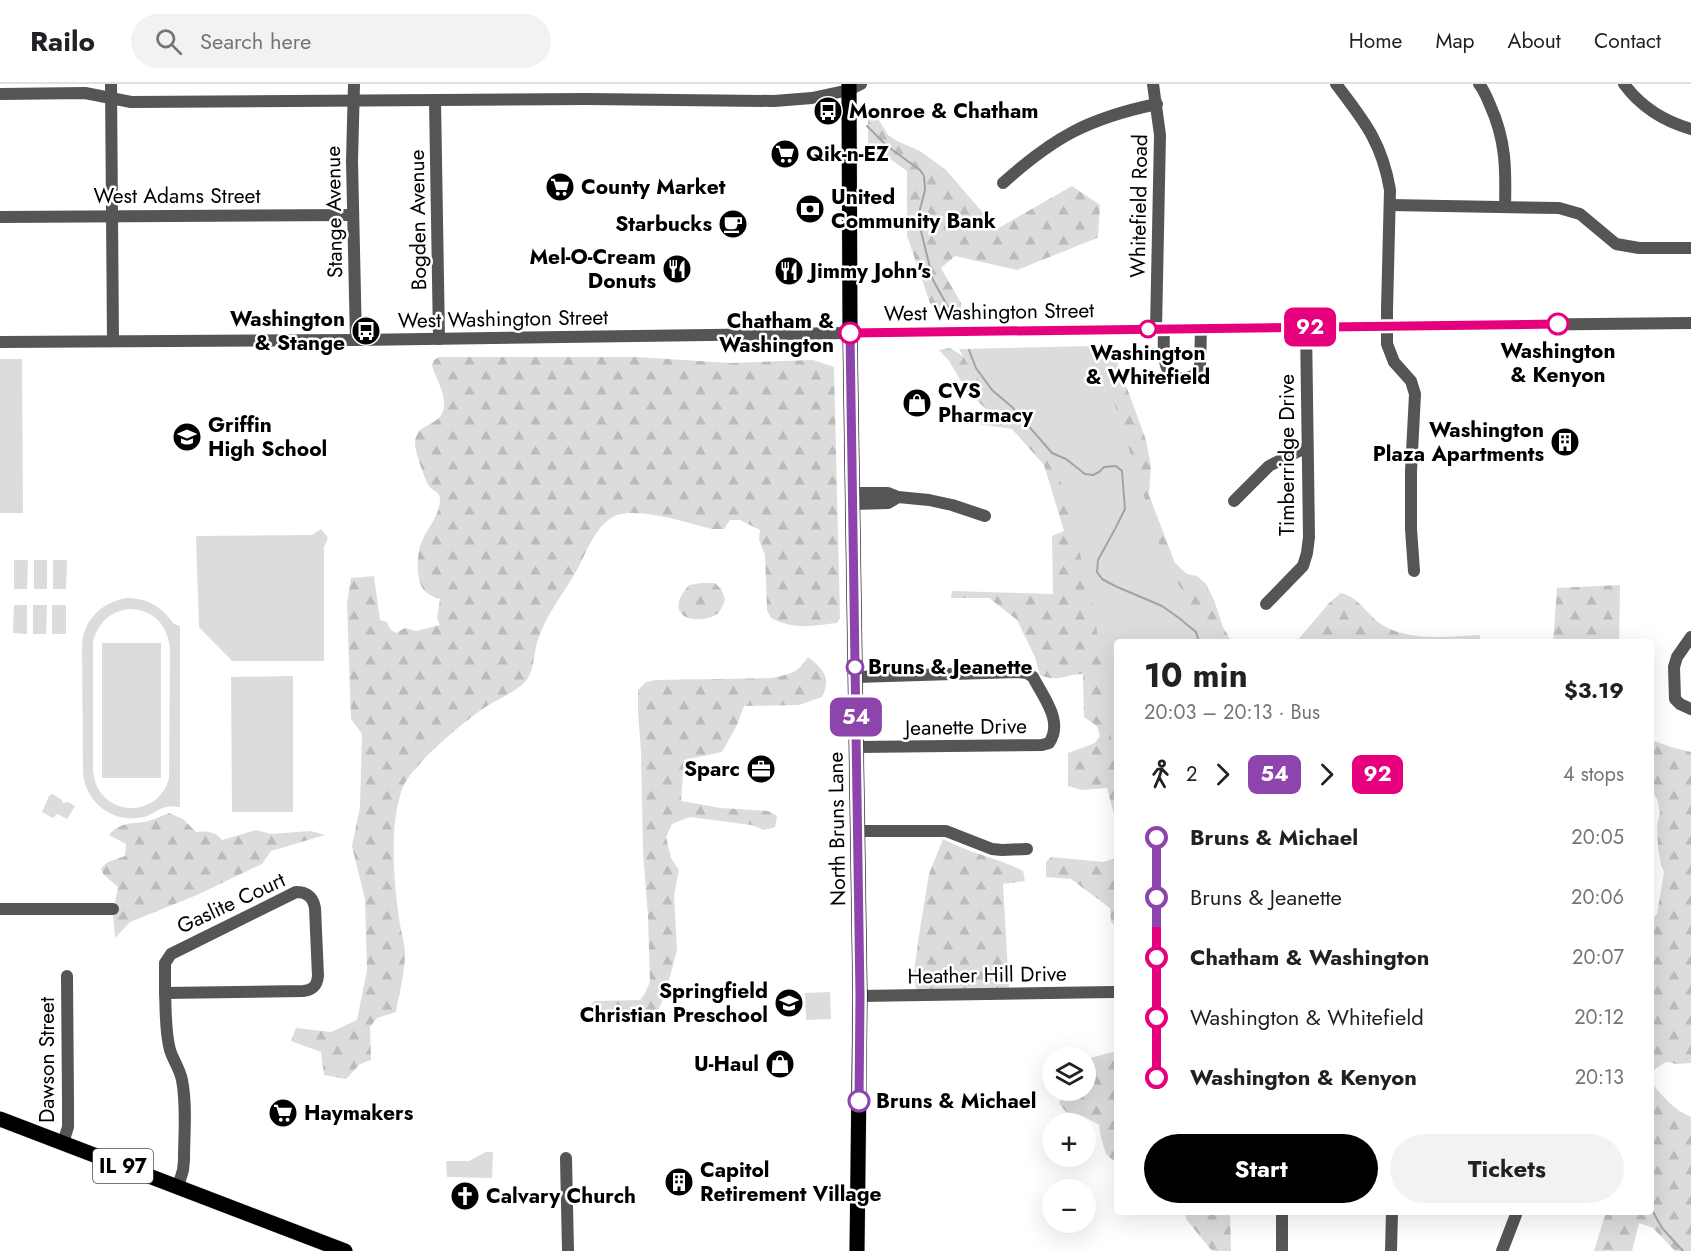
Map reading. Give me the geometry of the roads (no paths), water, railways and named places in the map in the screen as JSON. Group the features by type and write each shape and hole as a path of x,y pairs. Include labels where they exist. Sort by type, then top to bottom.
{"main road":[{"name":"North Bruns Lane","path":"853,86 850,333 860,996 857,1251"},
{"name":"IL 97","path":"0,1119 345,1251"}],"street":[{"path":"111,84 113,341"},
{"name":"Stange Avenue","path":"354,84 356,340"},
{"name":"Whitefield Road","path":"1153,84 1160,135 1160,329 1164,363 1171,374 1184,379 1198,372 1202,328"},
{"path":"1336,84 1377,142 1387,171 1390,205 1387,344 1390,356 1411,381 1415,394 1411,483 1414,571"},
{"path":"1479,84 1494,114 1502,138 1505,162 1505,207"},
{"path":"1624,84 1647,109 1665,120 1691,129"},
{"path":"0,94 85,93 131,102 635,99 774,101 812,98 853,86"},
{"name":"Bogden Avenue","path":"435,100 439,339"},
{"path":"1004,183 1049,145 1073,131 1107,116 1157,104"},
{"path":"1390,205 1559,208 1580,214 1616,244 1639,248 1691,248"},
{"name":"West Adams Street","path":"0,217 354,215"},
{"name":"West Washington Street","path":"0,342 356,340 1691,323"},
{"name":"Timberridge Drive","path":"1266,604 1303,566 1307,553 1309,537 1306,327"},
{"path":"1234,501 1269,466 1307,447"},
{"path":"853,499 888,493 898,497 939,501 985,516"},
{"path":"1691,637 1677,657 1674,667 1675,699 1691,709"},
{"name":"Jeanette Drive","path":"856,677 1027,673 1033,677 1054,718 1055,729 1048,742 1042,745 857,747"},
{"path":"858,831 938,830 955,833 992,849 1027,849"},
{"name":"Gaslite Court","path":"296,892 307,894 312,898 315,908 318,976 312,989 165,993 165,963 176,950 296,892"},
{"path":"0,909 113,909"},
{"name":"Dawson Street","path":"63,1143 68,1127 67,976"},
{"name":"Heather Hill Drive","path":"860,996 1114,992"},
{"path":"165,993 169,1044 172,1056 181,1072 183,1089 184,1160 178,1187"},
{"path":"566,1158 568,1251"},
{"path":"1282,1215 1282,1251"},
{"path":"1391,1251 1392,1215"},
{"path":"1502,1251 1516,1215"}],"waterway":[{"path":"867,126 887,146 920,170 924,176 925,190 919,213 921,231 933,280 953,316"},
{"path":"969,350 976,368 992,390 1012,407 1052,453 1066,459 1085,474 1093,475 1104,467 1116,466 1122,471 1125,509 1098,560 1097,572 1102,579 1115,586 1162,606 1196,632 1198,639"},
{"path":"1654,1214 1662,1228 1683,1251"}],"place":[{"name":"Monroe & Chatham","path":"828,111"},
{"name":"Qik-n-EZ","path":"785,154"},
{"name":"County Market","path":"560,187"},
{"name":"United Community Bank","path":"810,209"},
{"name":"Starbucks","path":"733,224"},
{"name":"Mel-O-Cream Donuts","path":"677,269"},
{"name":"Jimmy John's","path":"789,271"},
{"name":"Washington & Kenyon","path":"1558,324"},
{"name":"Washington & Whitefield","path":"1148,329"},
{"name":"Washington & Stange","path":"366,331"},
{"name":"Chatham & Washington","path":"850,333"},
{"name":"CVS Pharmacy","path":"917,403"},
{"name":"Griffin High School","path":"187,437"},
{"name":"Washington Plaza Apartments","path":"1565,442"},
{"name":"Bruns & Jeanette","path":"855,667"},
{"name":"Sparc","path":"761,769"},
{"name":"Springfield Christian Preschool","path":"789,1003"},
{"name":"U-Haul","path":"780,1064"},
{"name":"Bruns & Michael","path":"859,1101"},
{"name":"Haymakers","path":"283,1113"},
{"name":"Capitol Retirement Village","path":"679,1182"},
{"name":"Calvary Church","path":"465,1196"}]}
